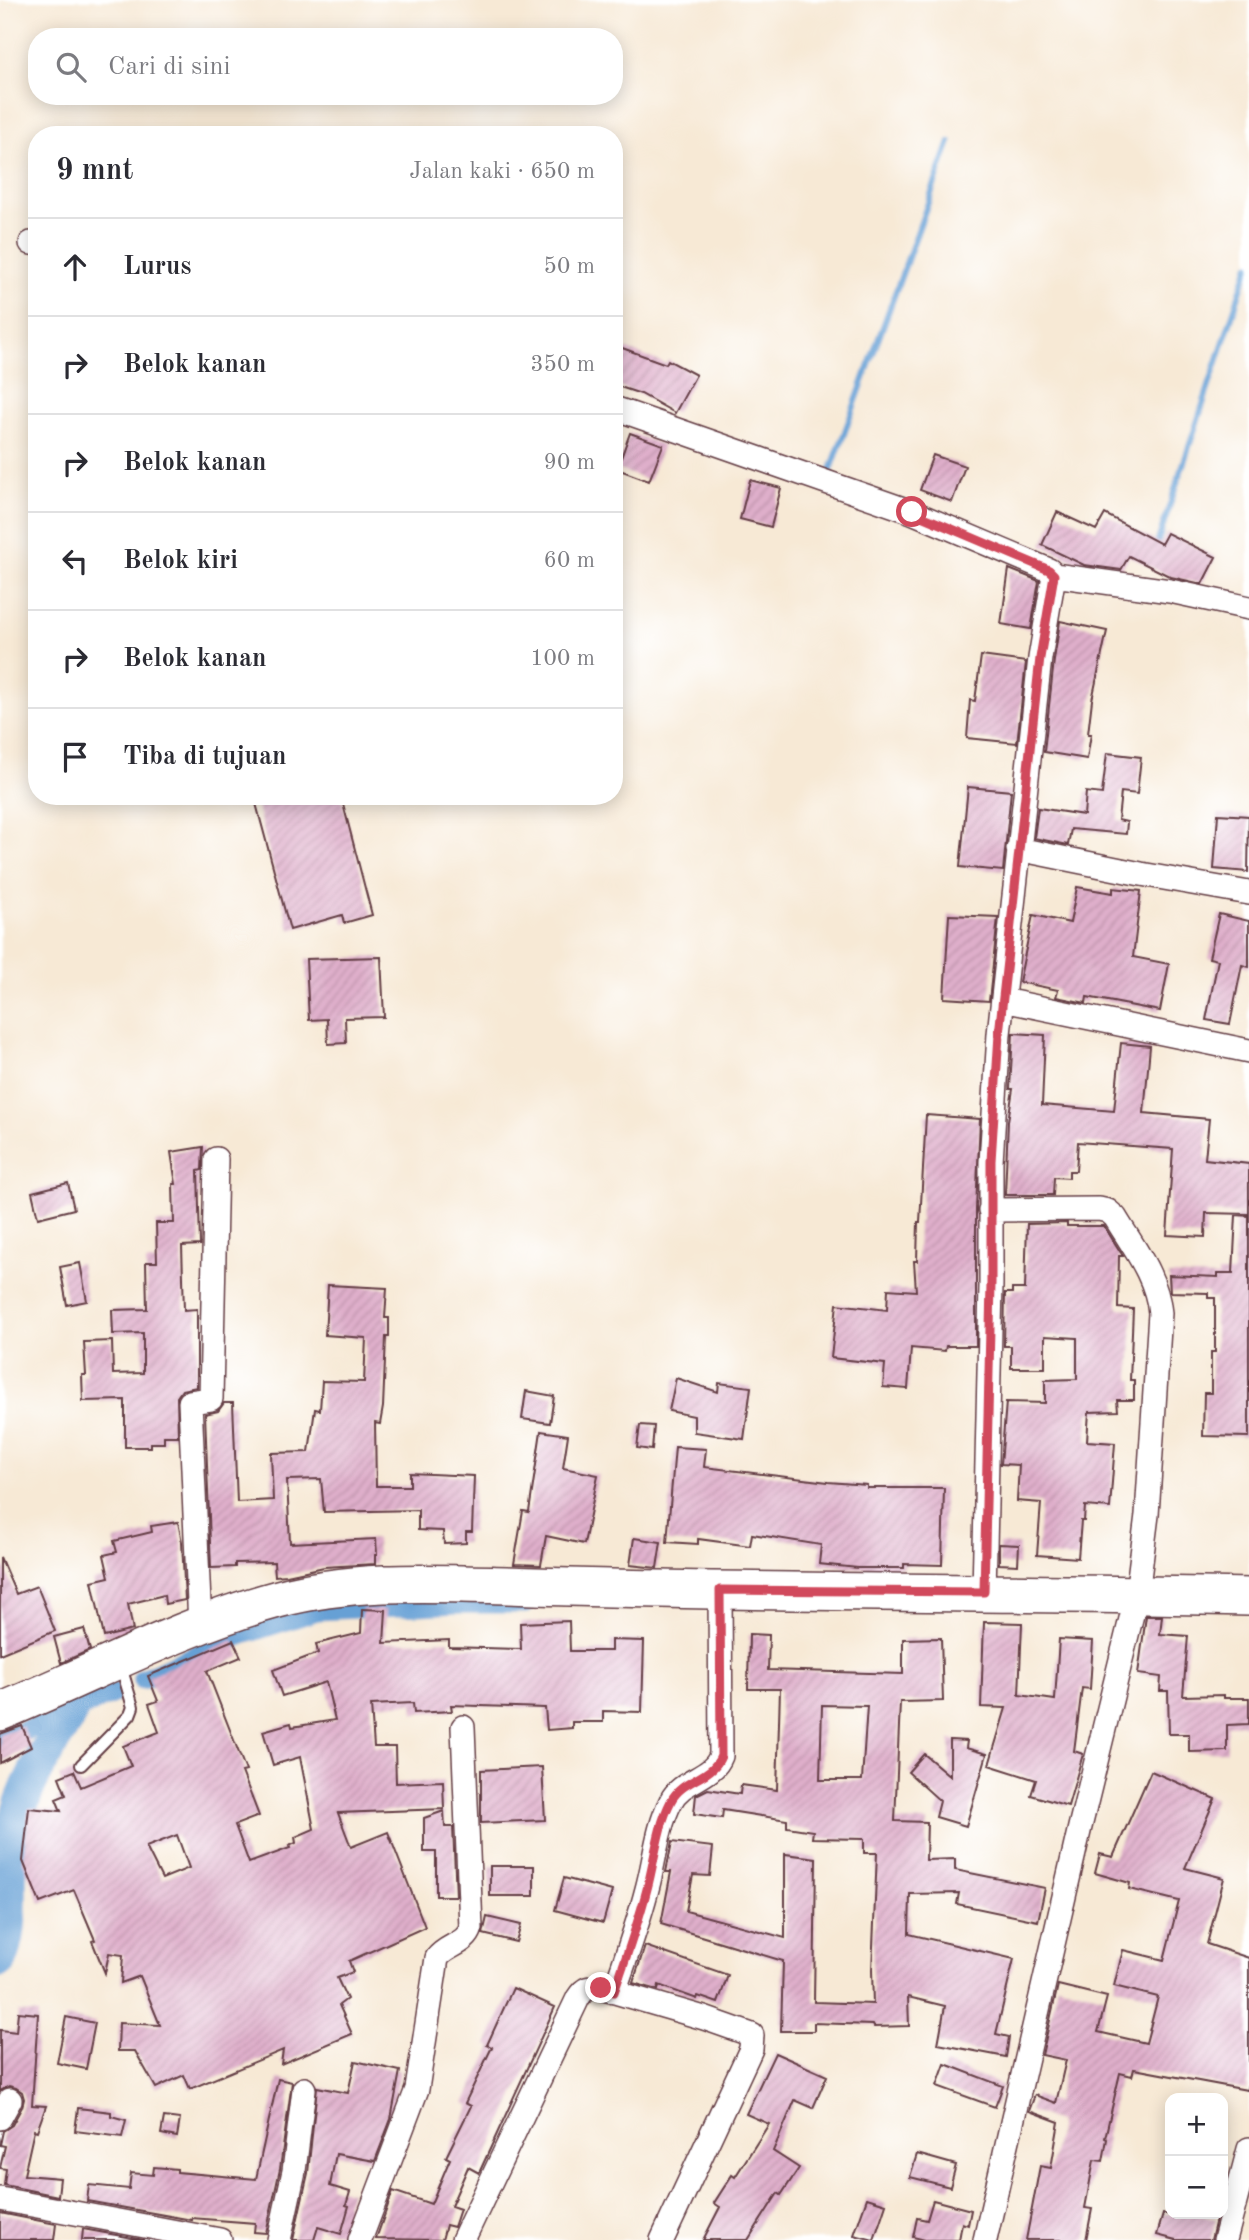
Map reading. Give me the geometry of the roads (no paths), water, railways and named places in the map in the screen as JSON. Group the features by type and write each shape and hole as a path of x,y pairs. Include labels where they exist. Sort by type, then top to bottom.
{"main road":[{"path":"0,1712 200,1626 279,1599 373,1585 459,1584 1249,1597"}],"street":[{"path":"623,411 912,512 1049,570 1054,575 1170,591 1249,608"},
{"path":"984,1592 991,1297 991,1161 1018,849 1040,658 1054,575"},
{"path":"1018,849 1249,893"},
{"path":"1003,1000 1249,1051"},
{"path":"200,1626 190,1402 211,1399 216,1159"},
{"path":"985,2240 1080,1827 1137,1594 1147,1515 1159,1343 1159,1300 1151,1278 1115,1217 1108,1211 990,1210"},
{"path":"614,1992 644,1900 664,1815 672,1797 684,1786 706,1775 715,1767 721,1756 720,1590"},
{"path":"360,2240 416,2089 436,1958 441,1951 469,1936 471,1928 463,1727"},
{"path":"463,2240 578,1998 583,1989 589,1987 614,1992 752,2035 751,2049 662,2240"},
{"path":"279,2240 294,2171 304,2089"},
{"path":"1225,2240 1249,2149"},
{"path":"0,2199 220,2240"}],"lane":[{"path":"81,1765 134,1707 119,1661"}],"waterway":[{"path":"828,478 950,142"},
{"path":"1155,550 1249,265"},
{"path":"143,1679 240,1635 317,1610 457,1603 526,1603"},
{"path":"0,1740 113,1693"},
{"path":"0,1960 9,1923 10,1859 17,1818 30,1782 71,1712"}]}
